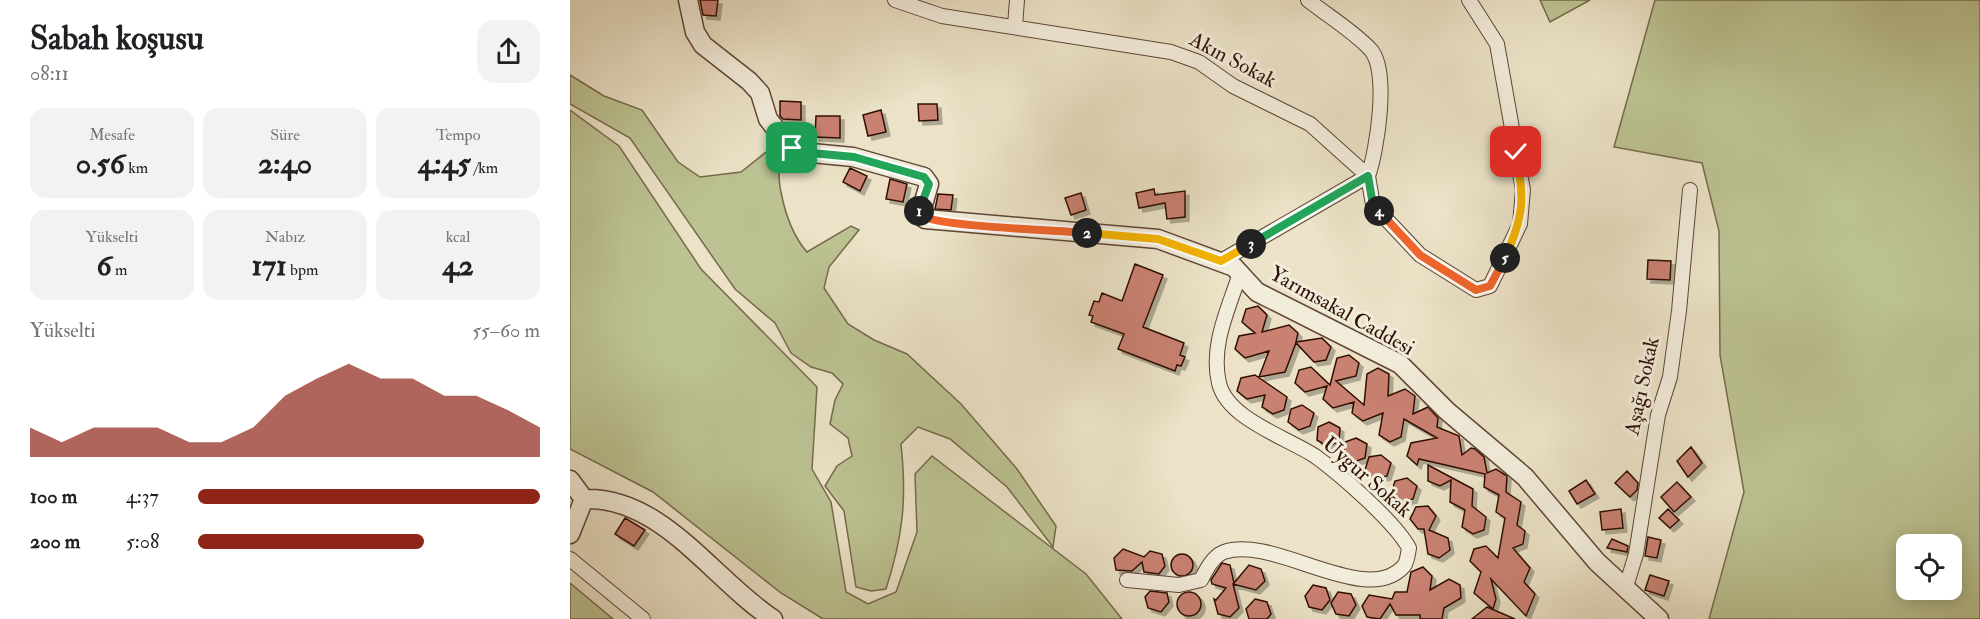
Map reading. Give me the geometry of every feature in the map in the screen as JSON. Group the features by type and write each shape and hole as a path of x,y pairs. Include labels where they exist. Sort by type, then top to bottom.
{"street":[{"name":"Yarımsakal Caddesi","path":"688,0 695,32 703,45 749,81 760,93 768,119 792,148 801,152 854,157 924,177 929,184 919,210 920,215 925,219 1158,239 1234,267 1257,292 1400,364 1431,395 1525,477 1597,562 1625,590"},
{"name":"Akın Sokak","path":"896,0 942,16 1171,52 1199,62 1233,86 1310,124 1368,176"},
{"path":"1015,26 1017,0"},
{"path":"1308,0 1372,50 1380,72 1374,160 1368,176 1373,205 1420,255 1476,290 1490,286 1500,268 1520,224 1523,190 1497,44 1469,0"},
{"path":"1221,261 1368,176"},
{"name":"Aşağı Sokak","path":"1625,590 1636,554 1658,416 1670,377 1679,311 1690,190"},
{"name":"Uygur Sokak","path":"1126,580 1179,585 1201,580 1208,566 1223,552 1254,549 1344,576 1362,579 1387,579 1405,565 1409,548 1393,525 1314,456 1284,441 1228,402 1219,386 1217,368 1219,337 1240,273"},
{"path":"570,480 584,499"},
{"path":"584,499 603,498 621,502 660,525 773,619"},
{"path":"570,534 584,499"},
{"path":"570,559 643,619"},
{"path":"1625,590 1659,619"}],"green space":[{"path":"1540,0 1590,0 1550,22"},
{"path":"1655,0 1980,0 1980,619 1709,619 1744,492 1720,355 1719,231 1702,163 1614,147"},
{"path":"570,75 604,96 642,110 678,162 700,177 741,172 775,145 785,208 794,232 807,252 851,226 859,230 829,267 824,288 848,324 874,340 907,354 961,404 1017,469 1056,526 1053,547 1007,487 950,439 918,427 901,444 904,482 902,517 886,589 871,591 856,587 844,511 825,486 837,466 852,456 848,438 830,424 835,400 843,384 832,373 811,367 791,353 775,323 735,289 630,138 570,104"},
{"path":"570,110 619,146 701,269 817,387 812,469 831,502 846,592 868,604 896,592 917,532 915,474 932,456 1086,574 1122,619 823,619 781,593 653,492 570,449"},
{"path":"570,583 613,619 570,619"}],"building":[{"path":"700,0 718,0 716,16 703,15"},
{"path":"780,101 801,102 801,120 783,119 780,116"},
{"path":"918,104 937,104 938,120 919,121"},
{"path":"881,110 886,132 868,136 863,115"},
{"path":"816,116 840,116 840,138 815,137"},
{"path":"850,168 867,176 860,191 843,182"},
{"path":"890,179 907,184 903,202 886,199"},
{"path":"1154,189 1155,195 1185,191 1185,217 1167,219 1165,203 1139,208 1136,193"},
{"path":"1081,193 1086,210 1071,215 1065,198"},
{"path":"938,194 953,195 951,210 935,209"},
{"path":"1648,260 1671,261 1670,280 1647,279"},
{"path":"1135,264 1163,275 1143,327 1184,343 1180,355 1185,357 1181,366 1177,365 1175,371 1118,349 1124,334 1091,322 1093,316 1089,315 1094,301 1099,302 1102,293 1122,301"},
{"path":"1258,306 1267,315 1262,332 1289,325 1298,333 1296,342 1322,338 1331,347 1326,360 1314,362 1296,343 1285,372 1259,377 1269,351 1245,358 1235,349 1239,336 1255,333 1242,322 1246,309"},
{"path":"1349,355 1359,363 1356,376 1336,381 1364,405 1367,374 1378,368 1389,374 1388,396 1405,389 1415,396 1413,414 1428,407 1438,418 1437,427 1459,436 1462,455 1471,448 1475,449 1484,457 1487,473 1496,469 1507,476 1506,492 1521,502 1517,525 1525,531 1523,544 1513,548 1530,568 1524,582 1535,594 1526,616 1491,579 1496,599 1493,609 1474,593 1481,572 1470,561 1474,549 1486,546 1498,558 1505,518 1496,512 1499,495 1484,487 1485,474 1419,459 1417,465 1407,456 1411,443 1437,438 1404,419 1401,437 1390,442 1379,435 1383,413 1363,421 1352,413 1354,402 1333,408 1323,399 1327,386 1305,392 1295,383 1299,370 1311,367 1330,385 1337,358"},
{"path":"1255,375 1287,397 1284,410 1273,414 1262,407 1265,395 1247,399 1237,391 1241,378"},
{"path":"1302,405 1314,413 1310,426 1299,430 1288,422 1291,409"},
{"path":"1329,422 1340,428 1339,441 1328,447 1317,440 1318,427"},
{"path":"1356,438 1367,444 1365,458 1354,462 1343,455 1345,442"},
{"path":"1691,447 1702,463 1688,477 1677,461"},
{"path":"1381,455 1391,463 1387,476 1375,479 1365,470 1369,457"},
{"path":"1428,465 1473,489 1472,506 1486,517 1484,530 1473,534 1462,527 1465,510 1450,502 1451,480 1440,486 1428,481"},
{"path":"1627,471 1638,483 1637,490 1630,497 1615,483"},
{"path":"1407,478 1417,486 1413,499 1402,502 1391,494 1395,481"},
{"path":"1586,480 1595,494 1577,504 1569,491"},
{"path":"1677,482 1691,497 1674,512 1661,497"},
{"path":"1428,506 1436,516 1429,530 1448,538 1450,550 1439,558 1428,554 1424,529 1418,529 1410,519 1416,507"},
{"path":"1621,509 1623,528 1602,530 1600,512"},
{"path":"1668,509 1679,520 1670,528 1659,518"},
{"path":"625,518 645,530 634,546 615,534"},
{"path":"1648,537 1661,540 1657,558 1645,556"},
{"path":"1612,539 1628,546 1627,552 1607,548"},
{"path":"1123,549 1144,557 1150,551 1162,554 1165,566 1159,574 1144,572 1142,562 1132,571 1116,570 1114,558"},
{"path":"1182,554 1190,557 1193,565 1190,573 1182,576 1174,573 1171,565 1174,557"},
{"path":"1222,563 1230,565 1234,583 1249,565 1261,569 1265,581 1256,590 1233,584 1239,608 1230,617 1218,614 1214,599 1216,600 1226,588 1212,584 1211,580"},
{"path":"1423,567 1432,576 1430,590 1449,579 1460,585 1461,598 1444,608 1442,619 1420,619 1420,615 1396,615 1390,604 1380,619 1367,617 1362,606 1369,595 1392,599 1395,592 1407,592 1411,572"},
{"path":"1650,575 1669,581 1664,596 1645,590"},
{"path":"1313,585 1326,588 1330,600 1322,610 1309,607 1305,596"},
{"path":"1150,591 1167,593 1169,602 1161,612 1148,608 1145,597"},
{"path":"1189,592 1197,596 1201,604 1197,612 1189,616 1181,612 1177,604 1181,596"},
{"path":"1338,592 1351,594 1356,605 1349,616 1336,614 1331,603"},
{"path":"1255,599 1267,602 1271,614 1267,619 1249,619 1246,609"},
{"path":"1487,607 1515,619 1472,619"}],"route":[{"path":"792,148 801,152 854,157 924,177 929,184 919,210 920,215 925,219 1158,239 1221,261 1338,196 1368,176 1373,205 1390,224 1420,255 1476,290 1490,286 1520,224 1523,190 1516,152"}]}
